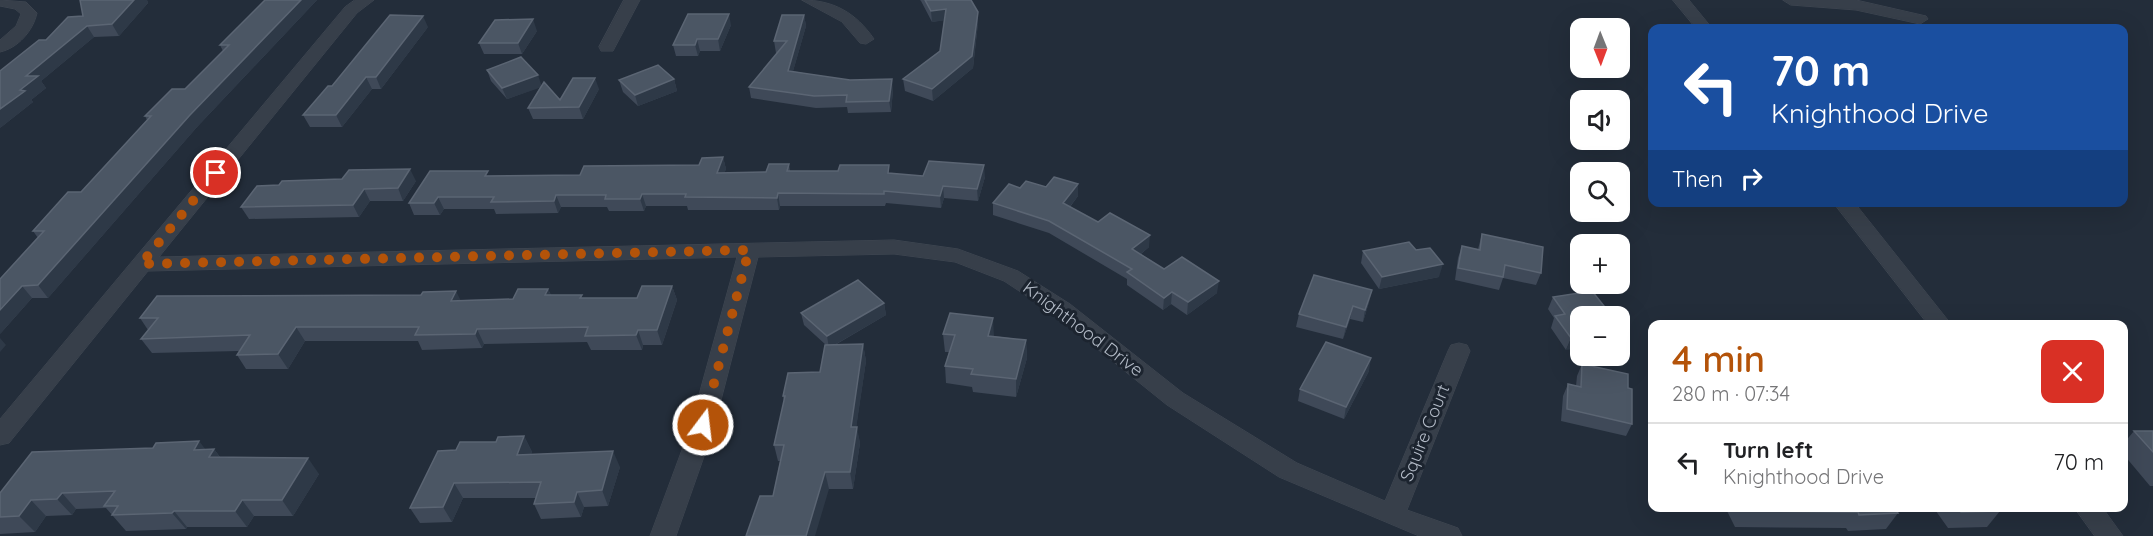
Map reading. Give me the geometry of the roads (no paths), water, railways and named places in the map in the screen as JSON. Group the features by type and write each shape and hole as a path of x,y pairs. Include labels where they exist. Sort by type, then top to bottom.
{"street":[{"path":"0,436 351,10 366,0"},
{"path":"607,47 632,0"},
{"path":"810,0 848,19 866,39"},
{"path":"1681,0 1701,24"},
{"path":"1791,0 1856,5 1920,19"},
{"path":"0,47 14,38 27,24 29,13 20,5 1,1"},
{"path":"1847,207 1937,320"},
{"name":"Knighthood Drive","path":"141,264 894,247 958,256 1011,276 1062,309 1175,399 1288,470 1392,515 1449,536"},
{"path":"663,536 677,504 703,425 749,250"},
{"name":"Squire Court","path":"1392,515 1458,351"},
{"path":"2091,512 2110,536"}]}
